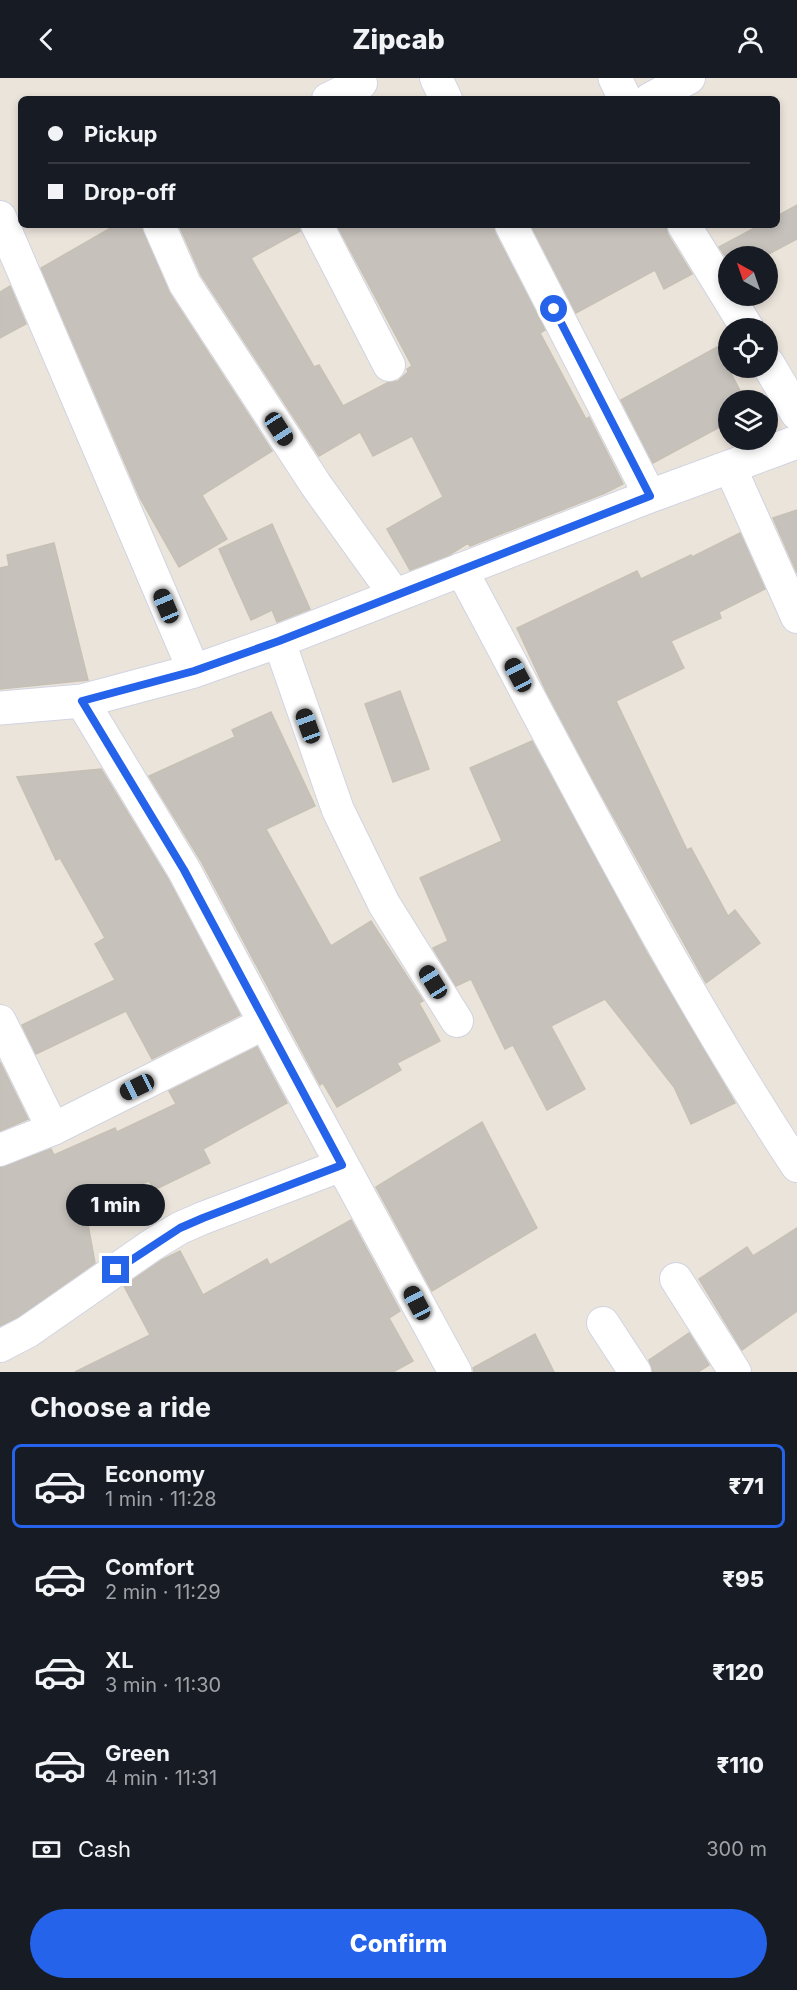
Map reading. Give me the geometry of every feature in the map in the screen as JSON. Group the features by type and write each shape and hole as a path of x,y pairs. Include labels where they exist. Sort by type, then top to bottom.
{"street":[{"path":"436,78 445,96"},
{"path":"615,78 624,96"},
{"path":"656,96 689,78"},
{"path":"334,96 363,80"},
{"path":"0,217 194,671"},
{"path":"160,228 184,284 316,485 395,596"},
{"path":"319,228 389,365"},
{"path":"513,228 650,496"},
{"path":"686,228 741,318"},
{"path":"776,378 797,413"},
{"path":"0,708 82,701 194,671 279,641 650,496 797,442"},
{"path":"730,466 797,617"},
{"path":"461,569 653,929 797,1166"},
{"path":"279,641 338,810 384,904 457,1021"},
{"path":"82,701 184,870 342,1165 445,1368"},
{"path":"0,1021 52,1129"},
{"path":"0,1150 52,1129 265,1023"},
{"path":"0,1346 27,1332 180,1228 342,1165"},
{"path":"676,1279 735,1372"},
{"path":"603,1323 635,1372"}],"building":[{"path":"797,205 797,239 778,249 778,246 721,246 754,228 780,228 780,214"},
{"path":"111,228 142,228 170,294 272,451 202,495 227,539 179,567 140,498 41,268"},
{"path":"180,228 300,228 300,231 251,258 314,367 319,365 343,406 387,383 398,381 412,366 339,228 494,228 545,330 540,333 586,419 589,417 623,484 470,546 468,543 449,555 410,570 387,529 443,497 412,436 373,456 360,432 319,456 201,275"},
{"path":"533,228 666,228 692,274 664,289 655,270 576,313"},
{"path":"10,286 26,324 0,338 0,292"},
{"path":"717,347 718,378 733,378 740,390 718,390 718,428 653,463 621,400"},
{"path":"797,510 797,573 773,518"},
{"path":"272,524 310,609 277,622 272,610 251,620 219,549"},
{"path":"740,533 765,589 719,612 721,618 671,641 684,668 616,701 687,850 691,848 728,916 735,910 760,943 706,983 597,787 546,691 517,628 637,571 641,579"},
{"path":"54,543 88,680 0,689 0,568 9,566 7,555"},
{"path":"400,691 429,769 393,782 365,704"},
{"path":"271,712 315,806 266,829 331,946 371,921 423,1001 419,1003 440,1041 397,1063 401,1070 337,1107 323,1083 320,1085 201,861 149,776 235,737 232,730"},
{"path":"532,741 648,955 735,1103 691,1124 674,1087 605,999 551,1026 585,1089 547,1110 513,1045 505,1049 471,979 456,986 433,948 448,941 420,878 502,841 470,768"},
{"path":"101,769 168,879 240,1015 152,1059 126,1011 36,1054 22,1025 115,980 95,944 105,938 60,858 56,860 17,777"},
{"path":"257,1047 287,1103 203,1149 210,1163 154,1190 149,1181 85,1208 95,1263 18,1317 0,1326 0,1168 51,1149 54,1155 115,1128 117,1132 176,1104 169,1091"},
{"path":"0,1062 28,1119 0,1131"},
{"path":"482,1122 537,1228 432,1291 376,1187"},
{"path":"351,1220 400,1311 389,1318 413,1361 393,1372 75,1372 150,1335 124,1286 162,1260 180,1251 203,1295 267,1259 270,1265"},
{"path":"797,1228 797,1311 742,1350 699,1279 747,1247 753,1256"},
{"path":"689,1333 709,1365 698,1372 653,1372 649,1360"},
{"path":"535,1334 554,1372 474,1372 473,1368"}],"route":[{"path":"116,1270 180,1228 342,1165 184,870 82,701 194,671 279,641 650,496 554,309"}]}
